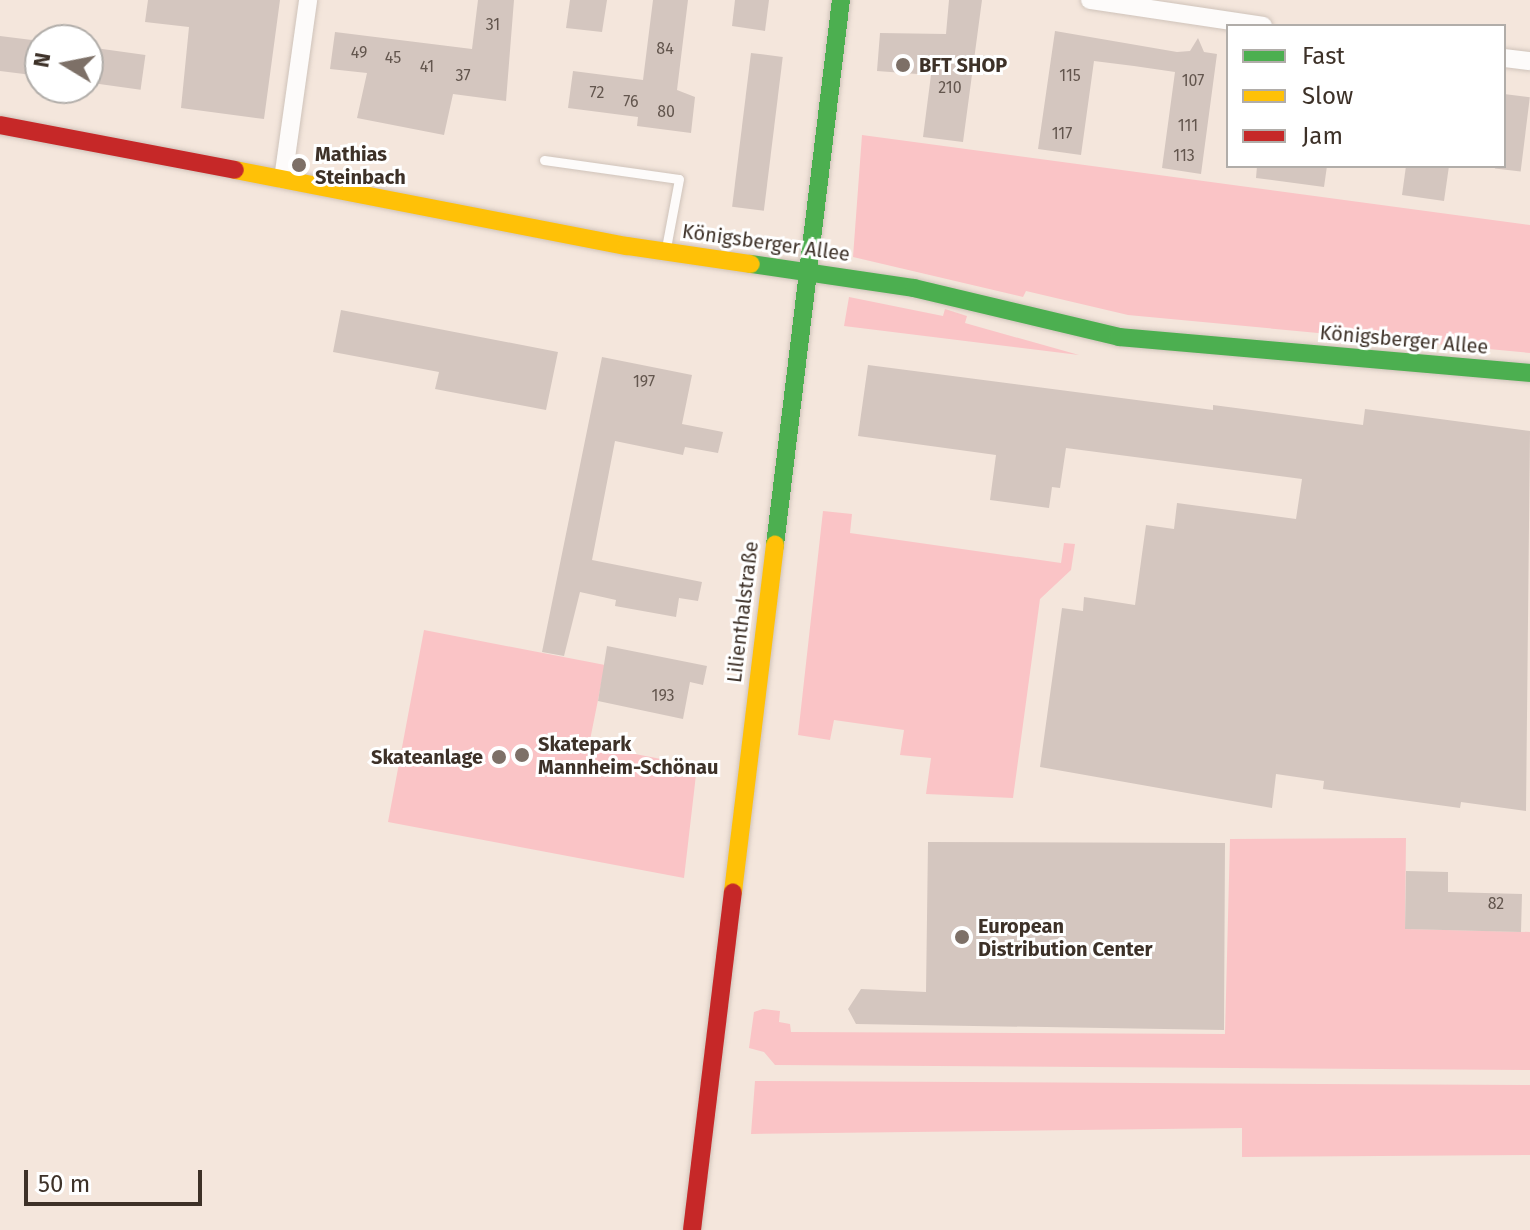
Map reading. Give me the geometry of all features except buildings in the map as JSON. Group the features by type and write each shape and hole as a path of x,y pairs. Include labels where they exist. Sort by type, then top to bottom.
{"street":[{"path":"283,179 308,0"},
{"name":"Lilienthalstraße","path":"692,1230 841,0"},
{"path":"1090,0 1250,24"},
{"path":"1506,58 1530,61"},
{"name":"Königsberger Allee","path":"0,125 666,251 914,288 1119,337 1530,373"}],"lane":[{"path":"544,160 679,179 666,251"}],"shaded area":[{"path":"862,135 1530,225 1530,353 1128,315 1026,291 1023,297 853,257"},
{"path":"849,297 943,316 945,309 967,316 965,323 1079,355 844,326"},
{"path":"823,511 852,514 850,533 1061,563 1064,543 1075,544 1071,570 1040,599 1013,798 926,794 931,758 900,755 904,730 834,720 830,740 798,735"},
{"name":"Skatepark Mannheim-Schönau","path":"424,630 605,665 589,745 697,766 684,878 388,822"},
{"path":"1406,838 1405,929 1530,932 1530,1070 775,1065 764,1052 749,1048 754,1012 763,1009 780,1011 779,1022 790,1024 791,1032 1225,1034 1230,839"},
{"path":"755,1081 1530,1085 1530,1155 1242,1157 1242,1128 751,1134"}],"traffic: fast":[{"path":"775,545 841,0"},
{"path":"751,264 914,288 1119,337 1530,373"}],"traffic: slow":[{"path":"235,170 627,246 751,264"},
{"path":"733,892 775,545"}],"traffic: jam":[{"path":"0,125 235,170"},
{"path":"692,1230 733,892"}],"place":[{"name":"BFT SHOP","path":"903,65"},
{"name":"Mathias Steinbach","path":"299,165"},
{"name":"Skatepark Mannheim-Schönau","path":"522,755"},
{"name":"Skateanlage","path":"499,757"},
{"name":"European Distribution Center","path":"962,937"}]}
